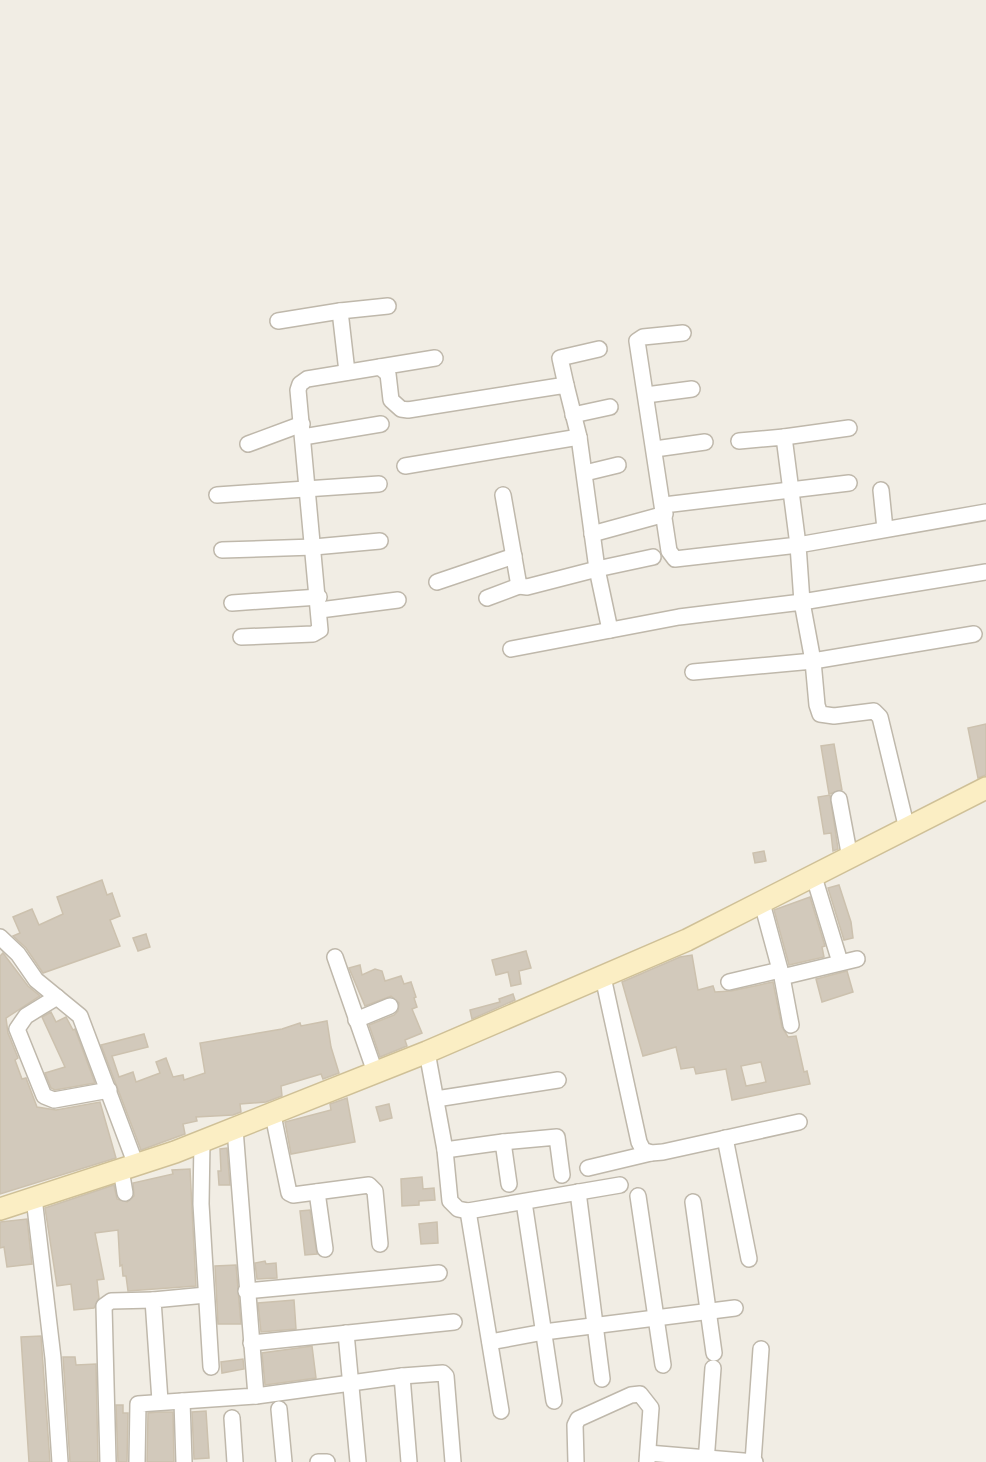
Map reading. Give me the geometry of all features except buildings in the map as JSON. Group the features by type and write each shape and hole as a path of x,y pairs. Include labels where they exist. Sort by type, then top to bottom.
{"street":[{"path":"278,321 388,306"},
{"path":"340,311 347,372"},
{"path":"683,333 644,337 637,341 669,551 675,559 798,545 986,512"},
{"path":"599,349 560,357 579,437 597,569 610,630"},
{"path":"241,637 318,633 321,624 298,390 300,384 307,379 435,358"},
{"path":"380,367 388,374 391,400 401,410 566,385"},
{"path":"646,394 692,389"},
{"path":"573,415 610,407"},
{"path":"248,444 302,430 381,424"},
{"path":"739,441 849,428"},
{"path":"405,466 579,437"},
{"path":"784,437 798,545 802,602 813,661 817,705 820,714 834,716 874,711 880,717 907,829"},
{"path":"655,449 705,441"},
{"path":"585,473 618,465"},
{"path":"592,534 664,510 849,483"},
{"path":"217,495 379,484"},
{"path":"881,490 885,529"},
{"path":"503,495 519,586"},
{"path":"222,550 380,542"},
{"path":"437,582 514,556"},
{"path":"487,598 519,586 527,587 653,557"},
{"path":"511,649 679,617 802,602 986,572"},
{"path":"232,603 398,600"},
{"path":"693,672 813,661 974,634"},
{"path":"0,1209 235,1129 428,1052 687,940 986,788"},
{"path":"839,800 850,858"},
{"path":"814,877 840,962"},
{"path":"762,903 781,973 791,1025"},
{"path":"3,944 36,980 57,998 67,1003 80,1016 109,1090 128,1167 125,1193"},
{"path":"336,957 375,1072"},
{"path":"729,982 857,959"},
{"path":"603,977 639,1142 643,1150 651,1153"},
{"path":"57,998 26,1016 17,1029 44,1096 54,1100 109,1090"},
{"path":"356,1020 390,1006"},
{"path":"428,1052 445,1150 450,1201 458,1209 468,1211 620,1185"},
{"path":"436,1099 558,1080"},
{"path":"273,1115 286,1188 293,1195 369,1185 373,1188 380,1244"},
{"path":"588,1168 798,1122"},
{"path":"235,1129 256,1396"},
{"path":"445,1150 557,1137 562,1175"},
{"path":"724,1138 749,1259"},
{"path":"202,1141 201,1204 211,1368"},
{"path":"503,1142 509,1184"},
{"path":"317,1192 325,1249"},
{"path":"578,1192 602,1379"},
{"path":"638,1196 663,1365"},
{"path":"34,1198 53,1358 60,1462"},
{"path":"524,1202 555,1401"},
{"path":"693,1202 713,1360 706,1459"},
{"path":"468,1211 501,1411"},
{"path":"246,1291 439,1273"},
{"path":"108,1462 105,1306 111,1301 206,1295"},
{"path":"153,1300 160,1401"},
{"path":"490,1342 544,1332 735,1308"},
{"path":"251,1343 454,1322"},
{"path":"346,1333 358,1462"},
{"path":"576,1462 574,1425 578,1419 631,1395 640,1394 651,1408 648,1458 754,1462 761,1349"},
{"path":"137,1462 136,1407 143,1402 256,1396 402,1376 443,1373 446,1376 453,1462"},
{"path":"402,1376 409,1462"},
{"path":"182,1401 184,1462"},
{"path":"279,1409 284,1462"},
{"path":"232,1418 235,1462"},
{"path":"318,1462 327,1462"}]}
